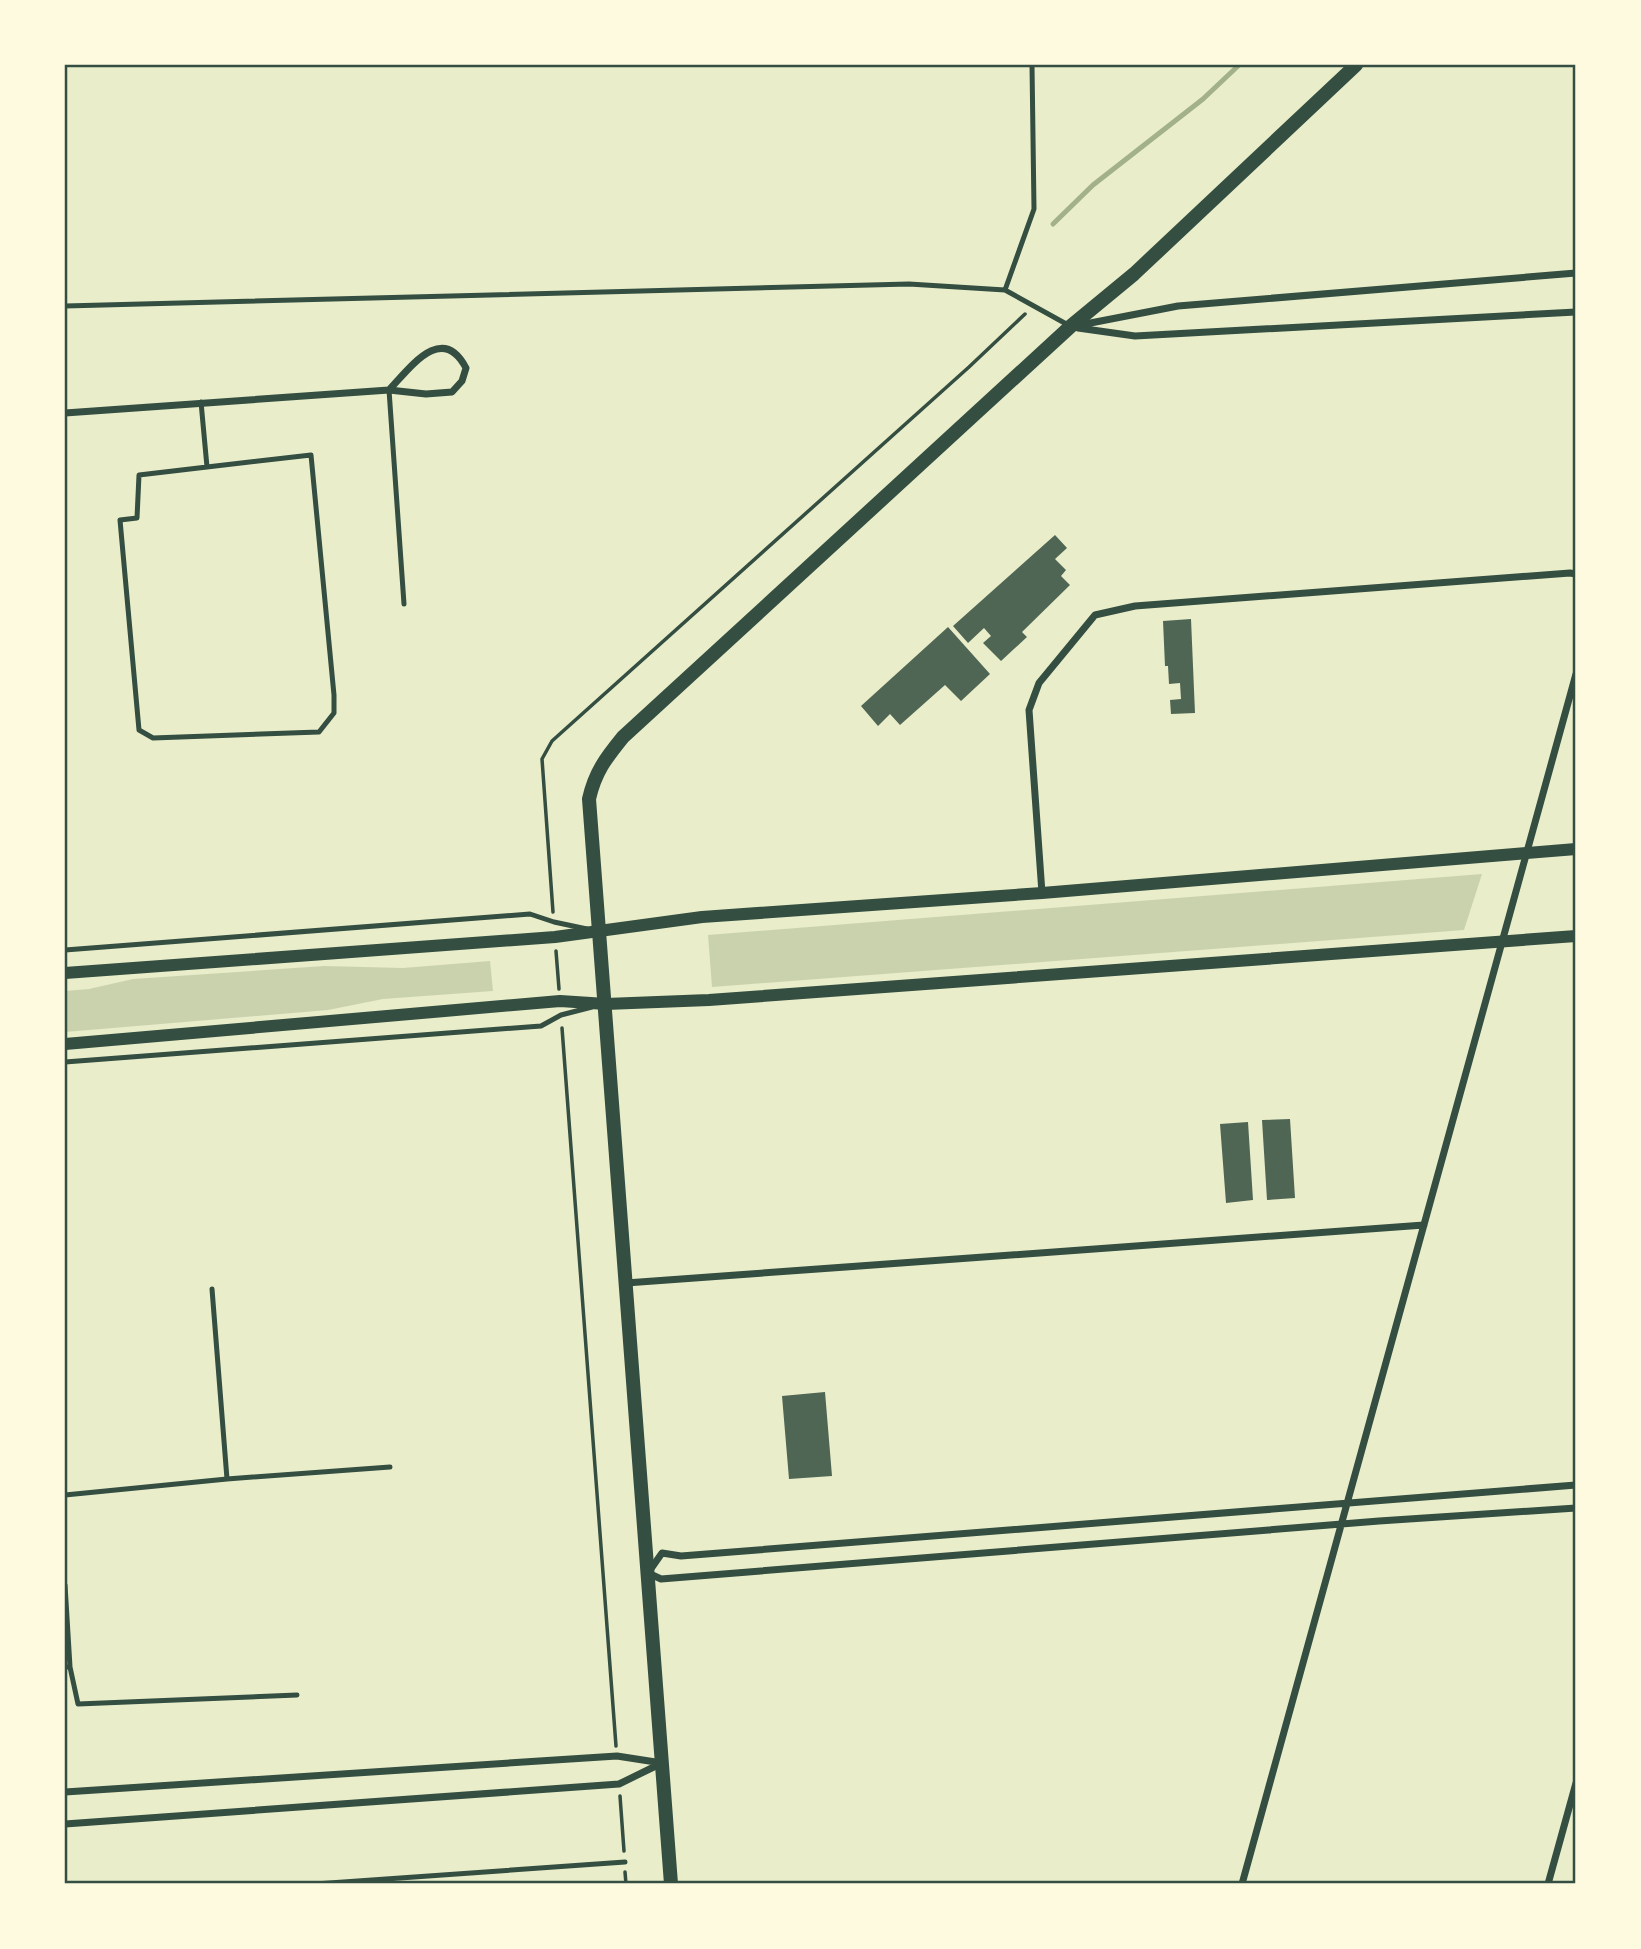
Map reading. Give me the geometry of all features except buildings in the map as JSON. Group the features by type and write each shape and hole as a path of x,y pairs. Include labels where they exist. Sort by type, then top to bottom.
{"main road":[{"path":"671,1884 589,799 593,782 603,762 623,737 1071,326 1134,274 1356,65"}],"street":[{"path":"1071,326 1178,306 1576,273"},
{"path":"1071,326 1135,336 1576,312"},
{"path":"65,412 389,390 426,394 452,392 462,381 466,369 453,351 438,348 424,354 389,390"},
{"path":"1042,893 1029,710 1038,683 1095,615 1135,606 1576,574"},
{"path":"1242,1884 1576,674"},
{"path":"65,973 555,937 702,917 1042,893 1576,849"},
{"path":"65,1044 560,1001 606,1004 709,1000 1576,936"},
{"path":"626,1283 1424,1225"},
{"path":"1576,1485 681,1556 662,1553 648,1573 661,1579 1341,1524 1576,1508"},
{"path":"65,1792 617,1756 662,1763"},
{"path":"65,1824 619,1784 662,1763"},
{"path":"1548,1884 1576,1783"}],"lane":[{"path":"1004,290 1034,209 1032,65"},
{"path":"65,306 909,284 1004,290 1071,326"},
{"path":"389,390 404,604"},
{"path":"201,402 206,467"},
{"path":"311,455 334,695 334,713 319,732 153,738 139,730 120,520 137,518 139,475 206,467 311,455"},
{"path":"65,950 530,914 554,922 600,931"},
{"path":"65,1062 541,1026 561,1015 606,1004"},
{"path":"212,1289 227,1479"},
{"path":"65,1495 227,1479 390,1468"},
{"path":"65,1586 68,1667 78,1704 297,1695"},
{"path":"316,1884 625,1862"}],"path":[{"path":"554,922 542,758 552,741 969,367 1033,306"},
{"path":"555,937 560,1001"},
{"path":"561,1015 617,1756"},
{"path":"619,1784 626,1884"}],"green space":[{"path":"1482,874 1464,930 712,987 708,935"},
{"path":"490,961 493,991 383,999 328,1010 65,1032 65,991 89,989 133,979 324,966 403,968"}],"waterway":[{"path":"1053,224 1093,185 1203,99 1239,65"}]}
